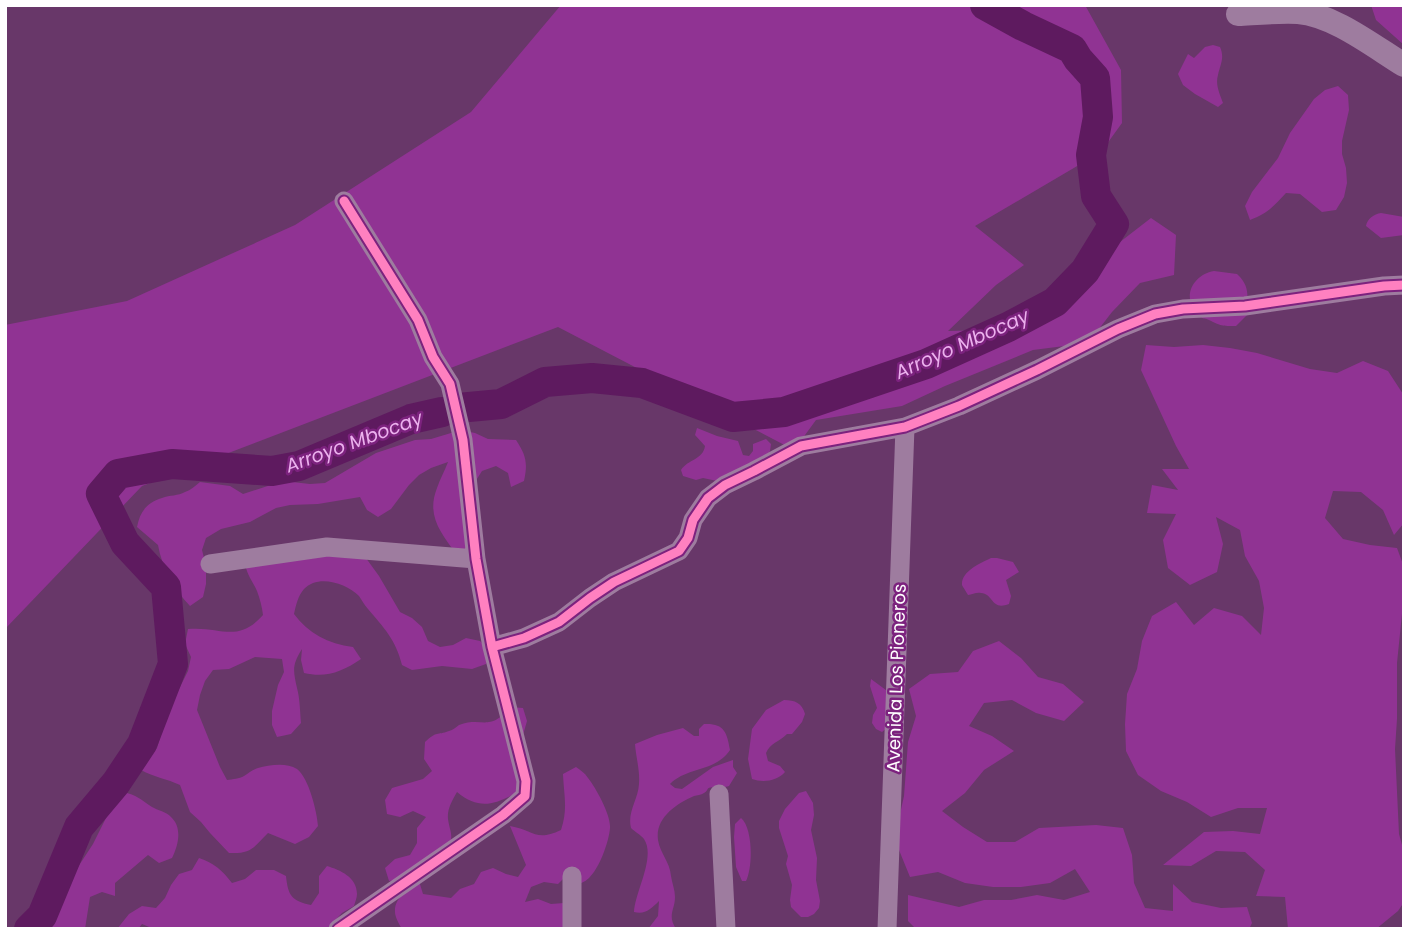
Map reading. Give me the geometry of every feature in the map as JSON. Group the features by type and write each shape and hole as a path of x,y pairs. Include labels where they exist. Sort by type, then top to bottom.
{"street":[{"path":"1238,14 1299,12 1323,19 1345,29 1404,65"},
{"path":"338,929 503,815 525,796 526,780 492,647 476,559 463,440 450,384 433,357 418,320 344,201"},
{"path":"492,647 524,638 559,622 614,582 679,551 688,538 693,520 708,498 725,485 801,446 905,427 959,406 1118,329 1155,314 1183,309 1245,306 1404,285"},
{"name":"Avenida Los Pioneros","path":"887,929 905,427"},
{"path":"210,564 327,547 476,559"},
{"path":"719,794 726,929"},
{"path":"572,876 572,929"}],"shaded area":[{"path":"561,5 1085,5 1121,70 1122,123 1101,152 975,226 1024,265 996,285 948,331 993,330 1042,304 1071,285 1098,259 1151,218 1176,235 1174,275 1140,283 1112,312 1088,343 1033,350 902,406 816,420 794,450 558,327 142,486 5,629 5,325 127,301 295,225 471,112"},
{"path":"1371,5 1404,5 1404,45 1376,20"},
{"path":"1205,47 1220,47 1222,55 1217,82 1223,103 1218,107 1183,85 1178,74 1188,54 1194,58"},
{"path":"1338,86 1348,95 1349,110 1342,141 1347,183 1344,197 1336,210 1322,212 1300,194 1286,193 1270,209 1250,220 1245,206 1252,192 1278,158 1290,133 1314,99 1325,90"},
{"path":"1381,213 1404,217 1404,235 1381,238 1366,226 1371,217"},
{"path":"1214,271 1237,274 1246,288 1247,315 1236,326 1222,325 1202,318 1191,302 1191,289 1195,283 1206,273"},
{"path":"1146,345 1230,348 1310,369 1337,373 1363,361 1388,371 1403,394 1404,523 1394,535 1383,510 1361,492 1333,491 1325,518 1343,539 1397,548 1404,567 1397,663 1395,749 1399,834 1404,852 1404,902 1398,911 1376,929 1288,929 1285,897 1256,896 1265,870 1245,852 1216,851 1191,866 1163,865 1204,832 1260,834 1267,808 1238,808 1211,817 1187,802 1161,791 1138,775 1126,751 1125,724 1127,694 1137,669 1142,641 1152,616 1176,602 1194,625 1214,608 1242,616 1261,635 1264,608 1259,581 1245,556 1240,530 1216,517 1223,544 1217,572 1190,585 1168,568 1163,540 1176,514 1147,513 1152,485 1178,490 1162,469 1189,469 1141,370"},
{"path":"697,428 738,441 743,455 749,456 753,451 753,444 766,439 771,444 770,451 764,462 717,481 683,476 681,470 704,451 705,446 695,435"},
{"path":"461,430 488,439 516,440 526,464 524,481 511,487 508,473 496,466 482,471 475,482 476,552 457,555 434,516 434,498 448,462 419,475 391,509 378,517 367,510 360,497 276,508 250,522 221,529 206,538 202,550 206,566 203,597 190,606 170,578 158,545 137,527 148,505 182,493 200,482 230,486 243,494 283,481 325,483 376,453 415,440 431,439"},
{"path":"363,554 400,612 422,627 428,641 440,647 453,645 466,638 480,641 490,651 486,664 472,669 442,666 412,670 402,665 389,635 359,596 347,587 332,582 310,584 300,595 294,614 319,636 353,647 361,659 334,673 304,673 302,649 296,659 294,672 301,723 291,734 277,737 272,725 272,711 284,672 282,659 255,657 229,669 213,670 205,681 197,710 227,780 240,778 267,766 283,765 297,769 309,787 318,826 309,837 295,844 268,833 251,849 229,853 190,812 180,785 141,770 157,748 169,709 188,671 191,657 185,644 188,629 237,631 254,624 263,615 258,594 245,564 286,558"},
{"path":"991,558 1013,562 1019,572 1006,580 1011,596 1009,604 1003,606 996,604 985,594 968,595 962,585 968,572"},
{"path":"999,641 1021,658 1038,677 1063,684 1084,702 1064,721 1036,713 1012,700 984,703 969,726 992,736 1014,751 984,770 965,793 942,811 987,842 1015,842 1039,828 1096,825 1123,828 1132,855 1134,883 1145,908 1173,911 1173,884 1192,902 1221,908 1247,907 1252,923 1249,929 916,929 908,921 908,895 959,907 984,900 1011,900 1037,895 1064,900 1090,892 1075,869 1050,883 1021,887 965,883 938,872 910,877 899,850 898,823 904,796 908,742 916,716 909,689 930,674 958,672 973,651"},
{"path":"871,679 894,696 889,726 882,732 872,723 877,708 870,686"},
{"path":"784,700 798,703 805,714 792,734 787,734 766,753 768,761 780,766 785,772 770,780 752,779 748,759 752,729 766,710"},
{"path":"510,707 523,708 527,721 523,735 524,789 498,801 483,804 457,792 448,812 450,847 403,879 389,881 385,868 395,859 410,855 417,843 417,828 426,817 413,811 400,817 387,814 385,800 392,788 423,779 432,771 424,759 425,742 432,736 467,723 497,720"},
{"path":"704,724 716,725 723,730 730,750 709,766 685,774 670,784 682,789 713,767 733,760 737,773 729,786 709,788 703,794 680,803 663,819 658,840 669,866 674,889 672,916 676,929 648,929 658,916 659,901 645,912 634,912 648,855 644,839 631,828 630,822 639,784 635,744 683,728 694,736 699,736 699,729"},
{"path":"576,767 591,782 608,816 610,828 603,855 586,881 574,886 575,867 558,884 544,882 531,887 525,902 538,899 551,904 564,903 575,929 402,929 395,914 395,907 403,894 419,881 423,894 451,898 460,889 474,884 481,872 493,868 518,877 526,865 510,826 540,835 561,830 565,809 563,774"},
{"path":"806,791 813,803 811,830 817,858 816,880 820,901 814,914 801,917 791,907 792,885 786,864 788,856 779,821 799,793"},
{"path":"123,792 135,796 175,821 178,837 172,858 159,863 148,855 115,883 115,896 102,892 90,897 85,929 46,929 113,804"},
{"path":"741,818 748,830 751,848 746,881 742,881 736,867 735,824"},
{"path":"199,858 225,874 232,883 245,879 256,870 274,870 286,876 292,896 299,902 311,905 319,893 319,876 327,866 342,872 354,883 357,894 354,906 342,913 327,929 154,929 142,924 138,929 117,929 129,914 142,906 156,908 179,874 192,870"}],"waterway":[{"name":"Arroyo Mbocay","path":"458,408 501,404 545,382 592,378 642,383 733,417 784,412 926,364 1008,327 1055,302 1085,271 1114,224 1096,196 1091,155 1098,117 1095,78 1072,49 985,5"},
{"name":"Arroyo Mbocay","path":"29,929 42,916 79,827 116,783 142,744 173,664 166,587 125,543 101,494 118,474 172,464 272,471 299,466 411,419 442,412"}],"cycle path":[{"path":"338,929 503,815 525,796 526,781 492,647 476,559 463,440 450,384 433,357 418,320 344,201"},
{"path":"492,647 524,638 559,622 614,582 679,551 688,538 693,520 708,498 725,485 801,446 905,427 959,406 1118,329 1155,314 1183,309 1245,306 1404,285"}]}
